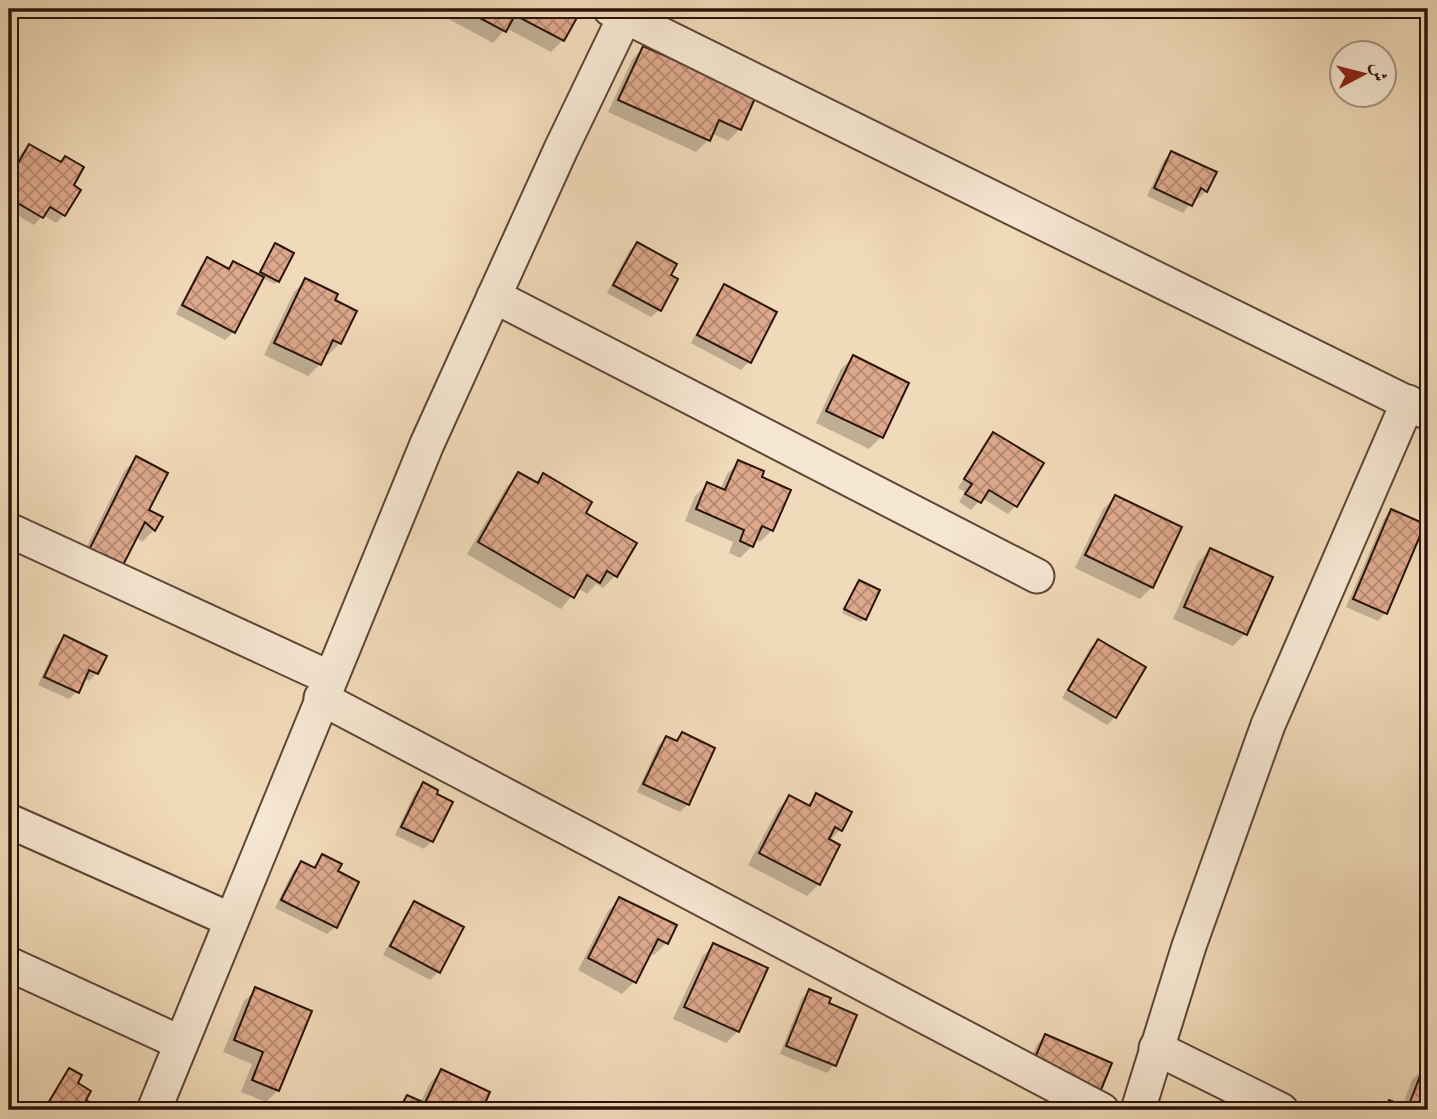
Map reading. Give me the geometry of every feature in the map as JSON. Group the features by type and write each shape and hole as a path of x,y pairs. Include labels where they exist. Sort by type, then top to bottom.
{"street":[{"path":"154,1110 427,444 618,12 1418,408 1268,725 1189,946 1138,1110"},
{"path":"494,296 1037,576"},
{"path":"9,530 326,688 1102,1110"},
{"path":"9,821 231,920"},
{"path":"9,964 181,1043"},
{"path":"1156,1048 1281,1110"}],"building":[{"path":"463,9 569,9 579,14 564,41 515,15 506,32"},
{"path":"643,46 756,96 741,130 719,120 710,141 618,100"},
{"path":"29,144 61,162 65,156 84,167 74,185 81,190 65,216 50,207 43,218 9,198 9,179"},
{"path":"1171,151 1217,172 1207,192 1201,188 1192,206 1154,188"},
{"path":"637,242 677,264 671,275 678,279 661,311 613,285"},
{"path":"275,243 294,253 279,282 260,272"},
{"path":"207,257 229,269 233,261 264,277 235,333 182,305"},
{"path":"305,278 338,294 335,300 357,311 341,344 333,340 321,365 274,343"},
{"path":"724,284 777,312 751,363 697,335"},
{"path":"853,355 909,383 883,438 826,411"},
{"path":"993,432 1044,463 1017,507 989,490 981,503 965,494 972,484 964,479"},
{"path":"136,456 168,473 149,510 163,517 155,531 145,522 121,569 88,552"},
{"path":"738,460 764,471 762,477 791,490 773,531 762,526 753,547 740,541 744,530 696,509 707,482 725,490"},
{"path":"518,472 538,483 543,473 592,502 586,513 637,543 617,577 607,571 600,583 587,575 574,598 478,542"},
{"path":"1115,495 1182,527 1153,588 1085,555"},
{"path":"1391,509 1425,524 1387,614 1353,599"},
{"path":"1210,548 1273,577 1247,635 1184,607"},
{"path":"859,580 880,590 866,620 844,609"},
{"path":"64,635 107,656 98,674 89,670 79,693 44,677"},
{"path":"1098,639 1146,667 1116,718 1068,690"},
{"path":"682,732 715,748 689,805 643,784 666,736 677,741"},
{"path":"423,782 438,790 437,794 453,802 433,842 401,827"},
{"path":"816,793 852,812 842,831 835,827 829,839 840,845 820,885 759,853 789,795 810,806"},
{"path":"322,854 342,864 338,871 359,882 337,928 281,900 301,861 315,868"},
{"path":"619,897 677,925 668,944 658,939 636,983 588,958"},
{"path":"414,901 464,927 440,973 390,946"},
{"path":"713,943 768,968 739,1032 684,1007"},
{"path":"255,987 312,1011 279,1091 252,1080 263,1052 234,1040"},
{"path":"809,989 831,998 829,1003 857,1015 836,1066 786,1046"},
{"path":"1045,1034 1112,1063 1101,1090 1034,1060"},
{"path":"1424,1066 1428,1067 1428,1110 1385,1110 1389,1100 1408,1107"},
{"path":"69,1068 82,1075 78,1083 91,1091 86,1100 96,1106 93,1110 44,1110"},
{"path":"441,1069 490,1092 482,1110 399,1110 407,1095 425,1103"}]}
